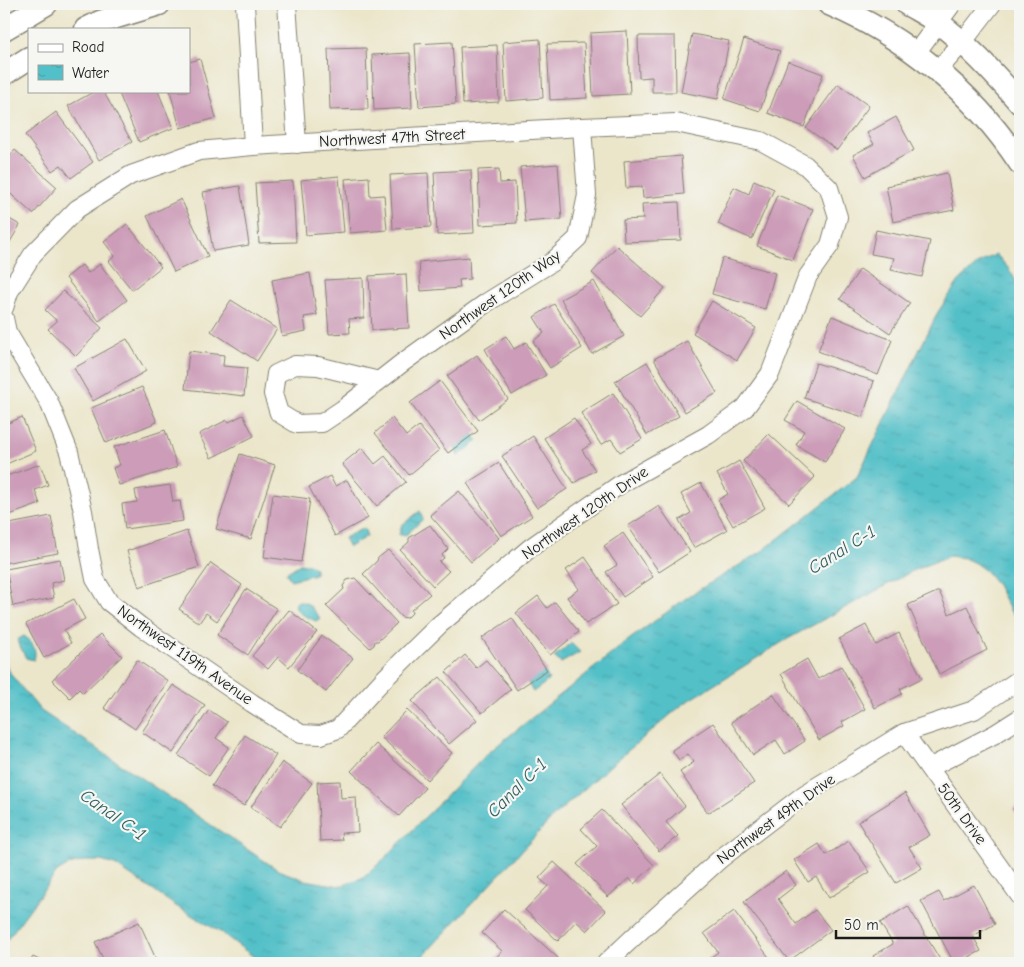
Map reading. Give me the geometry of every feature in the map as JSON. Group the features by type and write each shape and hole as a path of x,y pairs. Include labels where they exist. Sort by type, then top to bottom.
{"street":[{"path":"4,29 46,4"},
{"path":"88,28 100,22 159,4"},
{"path":"245,4 253,146"},
{"path":"287,4 297,144"},
{"path":"828,4 872,25 916,53 975,105 1010,147 1020,163"},
{"path":"907,4 938,23 962,43 1020,104"},
{"path":"916,53 952,4"},
{"path":"937,71 962,43 992,4"},
{"path":"4,74 28,59"},
{"name":"Northwest 47th Street","path":"4,308 9,292 33,254 77,209 131,176 199,151 253,146 676,123 761,141 805,165 829,188"},
{"name":"Northwest 120th Way","path":"379,381 318,366 295,366 276,374 273,394 279,414 297,424 322,423 486,303 552,262 578,238 587,195 582,127"},
{"name":"Northwest 120th Drive","path":"321,735 338,729 382,681 439,625 530,548 622,483 708,435 745,408 770,374 808,276 830,245 838,217 829,188"},
{"name":"Northwest 119th Avenue","path":"4,318 6,332 49,402 69,452 83,510 88,549 96,579 110,602 141,627 301,734 321,735"},
{"name":"Northwest 49th Drive","path":"606,963 720,859 805,794 904,733 974,710 1020,680"},
{"path":"928,768 995,734 1020,718"},
{"name":"50th Drive","path":"904,733 1020,896"}],"water":[{"name":"Canal C-1","path":"996,254 1009,269 1017,283 1020,310 1020,616 1016,616 1011,612 996,583 986,571 964,558 949,556 914,570 784,641 682,705 610,766 555,815 423,956 420,963 262,963 222,933 176,906 115,865 101,861 84,861 69,865 57,872 4,944 4,661 12,676 41,711 278,870 305,880 340,886 364,877 488,753 630,639 689,596 761,552 857,477 938,312 959,281 978,264"},
{"path":"472,433 478,441 458,456 455,447"},
{"path":"420,511 423,519 406,535 399,535 402,525"},
{"path":"364,528 367,536 349,547 344,538"},
{"path":"300,564 309,564 315,568 315,574 291,580 286,573"},
{"path":"298,601 308,604 320,618 316,621 301,614 294,606"},
{"path":"24,636 34,646 34,660 26,658 17,640"},
{"path":"571,643 580,652 561,663 554,657"},
{"path":"543,667 549,680 533,692 529,685 528,677"}],"building":[{"path":"627,31 630,94 593,96 590,33"},
{"path":"692,34 729,41 718,99 681,92"},
{"path":"638,36 675,36 676,92 652,92 652,77 639,78"},
{"path":"540,39 543,98 506,101 503,42"},
{"path":"744,39 780,51 760,111 724,99"},
{"path":"452,42 456,104 419,107 415,44"},
{"path":"584,43 587,98 550,100 547,44"},
{"path":"497,45 499,102 463,104 460,47"},
{"path":"366,48 368,109 330,110 328,49"},
{"path":"410,53 412,108 374,110 372,55"},
{"path":"200,59 216,118 180,128 170,92 190,92 190,62"},
{"path":"788,61 823,74 804,127 768,113"},
{"path":"838,84 869,106 837,150 806,128"},
{"path":"93,92 104,92 132,142 99,160 68,106"},
{"path":"118,92 158,92 173,128 139,142"},
{"path":"56,112 93,162 71,178 61,165 52,171 25,135"},
{"path":"896,117 914,150 865,177 853,155 874,144 867,133"},
{"path":"15,150 57,187 33,214 4,188 4,163"},
{"path":"681,156 684,194 643,198 642,187 626,188 624,161"},
{"path":"558,164 562,219 525,222 520,167"},
{"path":"499,169 500,183 515,182 517,223 480,225 478,170"},
{"path":"471,170 474,233 437,235 434,172"},
{"path":"428,173 431,227 393,229 390,175"},
{"path":"947,173 954,210 893,222 886,186"},
{"path":"339,176 344,232 306,235 301,180"},
{"path":"369,177 370,196 384,195 387,230 350,233 345,179"},
{"path":"754,180 774,189 752,239 718,224 734,187 749,194"},
{"path":"293,181 296,242 259,243 255,183"},
{"path":"240,186 249,245 213,251 203,192"},
{"path":"777,195 813,209 793,260 757,246"},
{"path":"181,199 208,256 174,272 147,216"},
{"path":"4,200 9,203 4,211"},
{"path":"679,202 681,240 624,242 623,220 643,219 642,204"},
{"path":"4,216 20,225 7,247 4,245"},
{"path":"127,224 161,267 132,290 109,261 115,256 104,242"},
{"path":"876,230 930,241 922,277 891,270 894,258 871,254"},
{"path":"617,246 665,288 640,316 592,273"},
{"path":"469,257 470,279 459,280 460,288 421,291 419,262"},
{"path":"722,258 775,273 765,309 712,294"},
{"path":"100,264 127,300 99,321 66,278 82,265 88,273"},
{"path":"860,269 910,303 890,333 840,299"},
{"path":"310,273 317,315 304,317 306,331 282,336 272,280"},
{"path":"406,274 409,328 372,330 369,276"},
{"path":"363,278 364,318 349,319 350,333 329,334 325,280"},
{"path":"594,281 624,336 592,354 561,299"},
{"path":"63,291 102,328 76,356 48,329 57,321 45,310"},
{"path":"231,300 277,329 257,361 211,331"},
{"path":"712,301 756,328 737,360 693,333"},
{"path":"554,304 582,348 550,368 533,341 544,333 534,317"},
{"path":"832,316 892,340 878,375 818,351"},
{"path":"506,336 514,349 526,342 546,375 512,395 485,349"},
{"path":"127,339 146,371 93,401 74,368"},
{"path":"687,341 717,393 685,412 654,359"},
{"path":"189,351 224,355 223,366 247,368 244,396 185,389"},
{"path":"477,355 508,399 479,420 447,376"},
{"path":"647,362 679,416 647,435 615,381"},
{"path":"816,363 874,381 863,417 804,398"},
{"path":"440,381 478,431 448,453 410,403"},
{"path":"142,387 157,422 106,443 91,408"},
{"path":"613,393 642,439 620,452 611,439 601,445 581,413"},
{"path":"797,401 845,429 825,462 796,445 804,431 785,420"},
{"path":"243,415 254,436 211,458 199,434 227,420 229,422"},
{"path":"22,417 36,451 4,465 4,425"},
{"path":"392,418 406,436 419,426 439,450 409,475 375,433"},
{"path":"574,418 591,444 582,450 595,470 574,483 544,438"},
{"path":"165,430 177,467 119,485 113,468 120,465 114,447"},
{"path":"769,434 815,477 789,504 743,461"},
{"path":"533,436 567,489 537,508 502,456"},
{"path":"362,448 375,464 385,456 406,482 377,506 342,464"},
{"path":"240,454 275,465 251,539 216,529"},
{"path":"739,461 765,508 733,526 718,500 728,494 717,474"},
{"path":"499,463 532,516 501,536 467,483"},
{"path":"40,464 48,485 35,490 40,504 4,517 4,477"},
{"path":"330,476 335,486 347,480 368,518 335,536 309,487"},
{"path":"701,483 727,530 694,548 679,520 691,513 681,494"},
{"path":"170,485 173,502 180,501 183,521 125,529 122,504 137,502 135,490"},
{"path":"459,491 499,538 471,562 430,515"},
{"path":"273,494 310,499 301,562 264,557"},
{"path":"659,506 690,552 659,572 628,526"},
{"path":"51,516 58,553 4,563 4,525"},
{"path":"430,525 448,549 442,555 444,558 439,562 449,571 433,586 400,550 409,542 409,538"},
{"path":"187,531 199,567 139,587 127,551"},
{"path":"623,533 653,577 623,597 606,572 617,565 604,546"},
{"path":"388,550 430,594 411,610 412,613 407,618 401,617 363,574"},
{"path":"585,557 617,604 586,624 567,597 579,589 566,570"},
{"path":"60,559 64,580 51,583 54,598 13,606 6,569"},
{"path":"211,563 242,585 217,621 206,613 199,623 179,609"},
{"path":"355,578 397,623 378,641 375,641 374,645 370,648 326,606 344,589 343,586 347,580"},
{"path":"246,589 277,609 248,655 217,635"},
{"path":"939,591 949,614 967,606 987,650 939,674 908,605"},
{"path":"538,596 547,608 555,602 579,632 550,655 516,613"},
{"path":"74,599 85,619 64,630 71,643 44,658 26,624"},
{"path":"289,610 317,632 289,667 278,657 268,669 252,656"},
{"path":"512,618 547,670 517,690 482,638"},
{"path":"866,625 876,645 899,633 922,678 900,689 902,694 875,708 839,639"},
{"path":"100,634 122,656 83,693 79,689 70,698 52,680"},
{"path":"322,636 353,658 326,692 297,670"},
{"path":"465,655 476,668 486,660 511,689 482,713 446,672"},
{"path":"807,659 818,679 841,666 865,709 842,722 844,726 819,740 781,674"},
{"path":"137,660 168,681 135,729 104,708"},
{"path":"440,677 477,720 449,744 412,701"},
{"path":"173,685 205,705 173,753 142,732"},
{"path":"773,694 805,741 785,754 776,740 753,755 731,722"},
{"path":"209,710 227,722 216,738 229,747 209,776 178,755"},
{"path":"407,710 452,753 427,780 381,737"},
{"path":"713,723 754,783 708,813 680,772 694,762 688,754 679,760 672,750"},
{"path":"245,735 276,755 244,806 212,786"},
{"path":"376,744 425,788 399,816 351,771"},
{"path":"282,762 312,783 280,827 251,807"},
{"path":"660,774 685,806 666,822 678,836 659,851 621,805"},
{"path":"340,781 341,798 356,797 358,832 341,833 342,840 320,841 317,782"},
{"path":"905,793 930,835 909,847 922,868 896,883 858,822"},
{"path":"1020,804 1020,820 1013,809"},
{"path":"602,810 654,865 634,884 629,878 608,897 577,864 597,846 581,829"},
{"path":"849,841 870,872 829,898 816,877 808,882 794,860 819,844 826,855"},
{"path":"554,862 606,911 587,931 576,921 558,941 525,910 548,886 539,878"},
{"path":"786,871 796,885 778,899 796,924 815,910 831,930 789,961 744,902"},
{"path":"974,885 995,924 973,936 981,951 954,963 921,901 939,892 944,901"},
{"path":"908,906 942,963 877,963 873,956 893,944 880,923"},
{"path":"504,909 558,958 554,963 491,963 502,951 482,933"},
{"path":"734,911 771,960 766,963 709,963 707,960 718,952 704,933"},
{"path":"139,922 156,959 148,963 105,963 95,942"},
{"path":"33,957 45,963 29,963"},
{"path":"687,958 692,963 680,963"}]}
